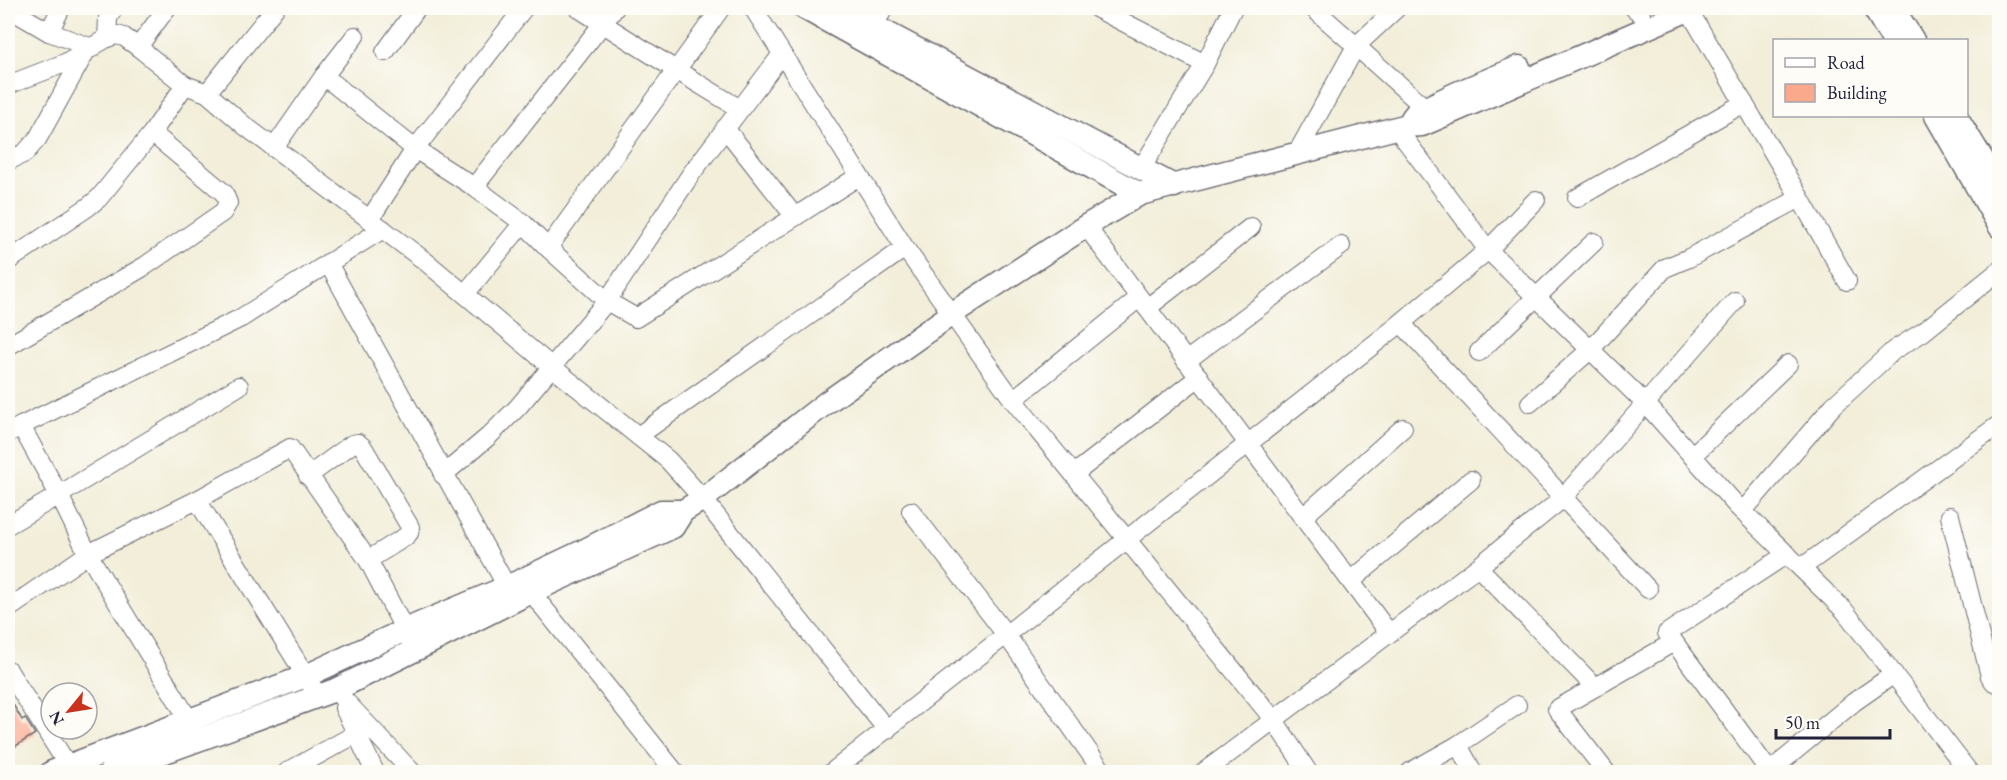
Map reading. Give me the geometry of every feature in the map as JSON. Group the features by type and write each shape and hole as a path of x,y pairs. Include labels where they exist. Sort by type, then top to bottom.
{"street":[{"path":"8,8 49,32 89,50"},
{"path":"49,32 61,8"},
{"path":"108,38 108,18 114,8"},
{"path":"138,47 167,8"},
{"path":"207,93 275,8"},
{"path":"385,52 417,8"},
{"path":"195,730 88,554 58,495 14,429 241,318 328,263 376,224 415,149 524,8"},
{"path":"578,8 740,109"},
{"path":"474,187 615,8"},
{"path":"548,248 721,8"},
{"path":"753,8 905,248 1013,400 1274,720 1308,772"},
{"path":"804,8 874,25 1140,194"},
{"path":"840,8 1174,186"},
{"path":"1096,8 1205,64"},
{"path":"1141,169 1205,64 1233,8"},
{"path":"1313,8 1432,114"},
{"path":"1296,155 1356,46 1397,8"},
{"path":"1432,114 1690,8 1847,281"},
{"path":"1874,8 1892,39"},
{"path":"1893,8 1911,39"},
{"path":"110,772 405,630 518,593 673,527 683,511 704,499 826,403 953,313 1086,226 1140,194 1401,128 1422,125 1456,93 1583,41 1643,10"},
{"path":"8,85 65,63 117,35 138,47 185,85 207,93 274,148 465,294 668,460 704,499 887,730"},
{"path":"274,148 355,36"},
{"path":"8,161 25,153 38,138 89,50"},
{"path":"443,475 489,436 518,407 607,302 691,174 782,54"},
{"path":"324,76 415,149 474,187 523,223 607,302 636,318 860,176"},
{"path":"8,261 99,198 152,133 185,85"},
{"path":"1577,198 1743,103"},
{"path":"1936,117 2000,227"},
{"path":"1957,117 2000,188"},
{"path":"725,128 795,217"},
{"path":"1401,128 1488,250 1646,404 1743,512 1844,610 1969,772"},
{"path":"8,346 145,266 226,208 228,203 224,193 152,133"},
{"path":"1530,402 1590,350 1665,268 1689,258 1800,198"},
{"path":"832,772 1128,541 1401,323 1488,250 1536,200"},
{"path":"465,294 523,223"},
{"path":"1086,226 1389,633"},
{"path":"1013,400 1143,303 1251,227"},
{"path":"1479,352 1594,242"},
{"path":"1186,361 1341,246"},
{"path":"638,436 905,248"},
{"path":"328,263 443,475 518,593 675,772"},
{"path":"1743,512 1833,406 1894,350 1923,332 2000,270"},
{"path":"1204,772 1478,567 1562,499 1735,301"},
{"path":"1401,323 1648,589"},
{"path":"1692,456 1788,364"},
{"path":"1074,474 1199,377"},
{"path":"8,525 239,386"},
{"path":"1801,568 2000,424"},
{"path":"1303,517 1403,428"},
{"path":"308,476 352,444 358,443 363,447 410,527 410,533 405,537 368,560"},
{"path":"8,609 88,554 197,500 290,448 368,560 415,650"},
{"path":"1351,581 1471,480"},
{"path":"197,500 306,676 412,772"},
{"path":"911,511 1007,636 1103,772"},
{"path":"1950,516 1990,676 2000,684"},
{"path":"1786,554 1667,633 1769,772 1854,702 1894,674"},
{"path":"1478,567 1595,687"},
{"path":"8,670 64,770 326,693 415,650 518,593"},
{"path":"1606,772 1557,709 1674,642"},
{"path":"326,693 356,734 375,772"},
{"path":"1410,772 1458,745 1517,705"},
{"path":"287,772 356,734"},
{"path":"1458,745 1473,772"}],"building":[{"path":"8,696 22,720 25,718 35,734 8,751"}]}
